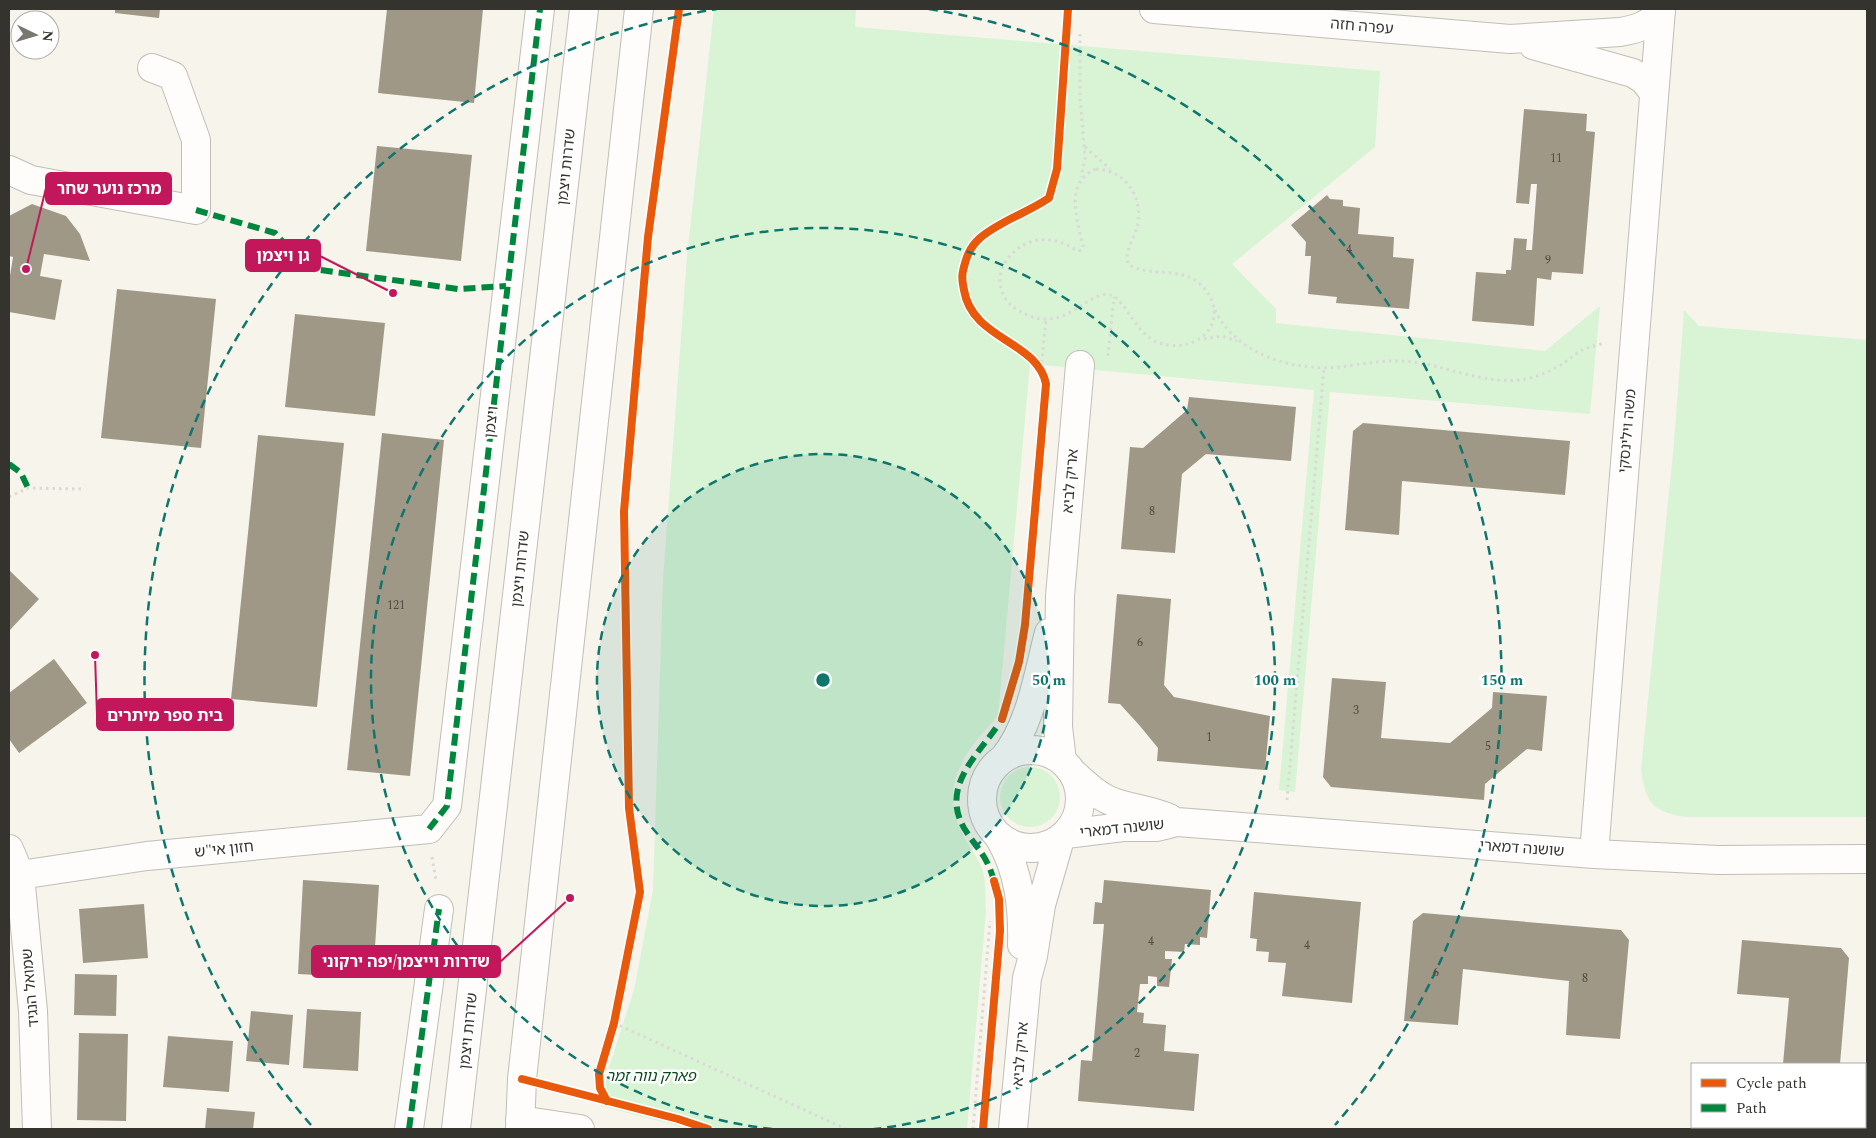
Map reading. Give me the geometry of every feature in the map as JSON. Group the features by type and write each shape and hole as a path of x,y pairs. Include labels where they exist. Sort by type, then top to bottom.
{"street":[{"name":"ויצמן","path":"429,829 447,806 540,9"},
{"name":"שדרות ויצמן","path":"456,1129 584,9"},
{"path":"580,1129 520,1125 523,1069 639,9"},
{"name":"עפרה חזה","path":"1154,9 1510,39 1628,31 1651,23 1661,10"},
{"name":"משה וילינסקי","path":"1594,854 1661,10"},
{"name":"עפרה חזה","path":"1510,39 1633,73 1644,80 1654,92"},
{"path":"9,170 31,180 196,210 196,140 173,76 152,68"},
{"name":"אריק לביא","path":"1068,767 1058,727 1060,596 1080,365"},
{"name":"אריק לביא","path":"1004,758 1015,744 1024,722 1060,596"},
{"path":"1034,750 1049,753 1068,767 1079,789 1080,805 1076,820 1063,836 1046,846 1030,848 1013,845 999,837 986,818 982,796 985,781 993,768 1004,758 1018,752 1034,750"},
{"name":"שושנה דמארי","path":"1068,767 1094,792 1117,804 1158,813 1177,822"},
{"name":"שושנה דמארי","path":"1063,836 1123,827 1156,827 1177,822 1594,854 1718,860 1867,859"},
{"name":"חזון אי\"ש","path":"20,875 147,856 429,829"},
{"name":"אריק לביא","path":"1013,1129 1027,978 1033,956 1041,905 1063,836"},
{"name":"אריק לביא","path":"999,837 1010,855 1020,889 1023,921 1022,954 1027,978"},
{"name":"שמואל הנגיד","path":"9,850 20,875 34,1011 37,1129"},
{"path":"409,1129 439,909"}],"path":[{"path":"1080,34 1080,95 1085,147 1082,177 1077,186 1076,199 1083,246 1082,250 1077,251 1065,244 1049,240 1027,242 1007,259 1000,276 1002,292 1012,307 1030,316 1046,318 1068,314 1096,298 1110,295 1114,297 1149,339 1176,345 1222,336 1237,341 1271,358 1324,367 1348,366 1378,361 1411,362 1490,378 1520,380 1539,375 1557,367 1585,348 1606,343"},
{"path":"1085,147 1128,184 1137,200 1138,219 1128,252 1128,264 1144,270 1170,272 1192,278 1205,289 1222,323 1237,341"},
{"path":"1082,177 1096,169 1113,171"},
{"path":"1108,359 1114,297"},
{"path":"1202,339 1213,321 1212,305"},
{"path":"1041,369 1046,318"},
{"path":"1031,358 1041,369 1045,378"},
{"path":"1287,800 1324,367"},
{"path":"9,497 28,488 81,489"},
{"path":"429,829 439,909"},
{"path":"973,1129 991,911"},
{"path":"616,1014 613,1027 846,1129"}],"green space":[{"name":"פארק נווה זמר","path":"714,9 856,9 855,27 1380,71 1375,147 1232,264 1276,309 1276,323 1545,351 1600,306 1590,414 1330,392 1295,792 1279,790 1314,390 1030,364 998,716 965,756 958,770 954,785 953,800 956,817 984,876 986,911 967,1129 689,1129 601,1106 609,1067 634,990 653,890 663,579 687,256"},
{"path":"1684,310 1699,326 1867,340 1867,817 1688,817 1659,809 1648,798 1645,790 1641,769 1674,443"},
{"path":"1030,767 1046,772 1051,776 1055,781 1060,797 1055,813 1051,818 1046,822 1030,827 1014,822 1009,818 1005,813 1000,797 1005,781 1009,776 1014,772"}],"building":[{"path":"115,9 160,9 159,18 115,13"},
{"path":"387,9 483,9 474,103 378,93"},
{"path":"1524,109 1587,114 1586,131 1595,132 1583,274 1552,272 1551,280 1537,278 1534,326 1472,321 1476,272 1506,274 1506,270 1511,270 1514,238 1527,239 1526,250 1532,250 1537,184 1531,184 1529,204 1516,203"},
{"path":"377,146 472,155 461,261 366,251"},
{"path":"1327,195 1330,199 1343,200 1343,206 1360,208 1358,234 1394,237 1393,257 1414,259 1409,309 1336,303 1337,297 1308,294 1311,256 1305,256 1306,242 1291,225"},
{"path":"32,204 66,216 80,234 90,261 44,254 40,276 62,280 55,320 9,312 9,282 13,257 9,256 9,216"},
{"path":"117,289 216,299 201,448 101,438"},
{"path":"295,314 385,323 375,416 285,407"},
{"path":"1189,397 1296,407 1291,461 1206,454 1182,474 1175,553 1121,549 1130,447 1143,448 1187,410"},
{"path":"1363,423 1570,441 1565,495 1402,481 1399,535 1345,530 1353,431"},
{"path":"382,433 444,440 410,776 347,770"},
{"path":"258,435 344,443 317,707 231,699"},
{"path":"9,570 39,599 9,631"},
{"path":"1117,594 1171,599 1164,685 1174,697 1270,716 1265,770 1157,761 1158,748 1140,726 1120,704 1108,703"},
{"path":"54,659 87,703 19,753 9,739 9,693"},
{"path":"1332,678 1386,682 1381,738 1450,743 1492,708 1493,692 1547,696 1542,751 1527,749 1485,784 1484,800 1331,787 1323,777"},
{"path":"303,880 379,885 373,978 298,974"},
{"path":"1104,880 1211,890 1207,938 1200,937 1200,945 1185,944 1184,952 1165,951 1165,959 1172,959 1169,987 1157,986 1157,977 1148,976 1148,984 1140,984 1137,1012 1144,1013 1143,1023 1166,1025 1164,1051 1199,1054 1194,1111 1078,1101 1081,1060 1092,1061 1104,924 1093,924 1095,902 1102,903"},
{"path":"1254,892 1361,902 1352,1003 1282,996 1286,963 1268,962 1269,952 1256,951 1257,939 1250,938"},
{"path":"144,904 148,958 83,963 79,909"},
{"path":"1423,913 1621,930 1629,940 1620,1039 1566,1035 1569,981 1463,969 1458,1025 1404,1021 1413,921"},
{"path":"1742,940 1841,948 1849,958 1840,1063 1783,1063 1789,998 1737,994"},
{"path":"75,974 117,975 116,1016 74,1015"},
{"path":"307,1009 361,1012 358,1071 303,1068"},
{"path":"251,1011 293,1015 289,1065 246,1061"},
{"path":"79,1033 128,1034 126,1121 77,1120"},
{"path":"168,1036 233,1041 229,1092 163,1087"},
{"path":"207,1108 255,1112 253,1129 205,1129"},
{"path":"1726,1128 1834,1128 1834,1129"}],"marked path":[{"path":"429,829 447,806 540,9"},
{"path":"196,210 275,233 306,268 458,289 506,286"},
{"path":"9,464 21,473 28,488"},
{"path":"994,881 985,858 964,828 958,812 957,797 966,769 1002,719"},
{"path":"409,1129 439,909"}],"cycle path":[{"path":"607,1101 600,1088 599,1074 614,1023 640,892 629,808 624,511 648,237 679,9"},
{"path":"1002,719 1019,662 1025,625 1046,384 1041,370 1031,358 979,320 969,307 962,276 968,253 980,238 1049,198 1057,169 1068,9"},
{"path":"983,1129 1000,931 999,899 994,881"},
{"path":"522,1079 678,1119 708,1129"}],"place":[{"name":"מרכז נוער שחר","path":"26,269"},
{"name":"גן ויצמן","path":"393,293"},
{"name":"בית ספר מיתרים","path":"95,655"},
{"name":"שדרות וייצמן/יפה ירקוני","path":"570,898"}]}
